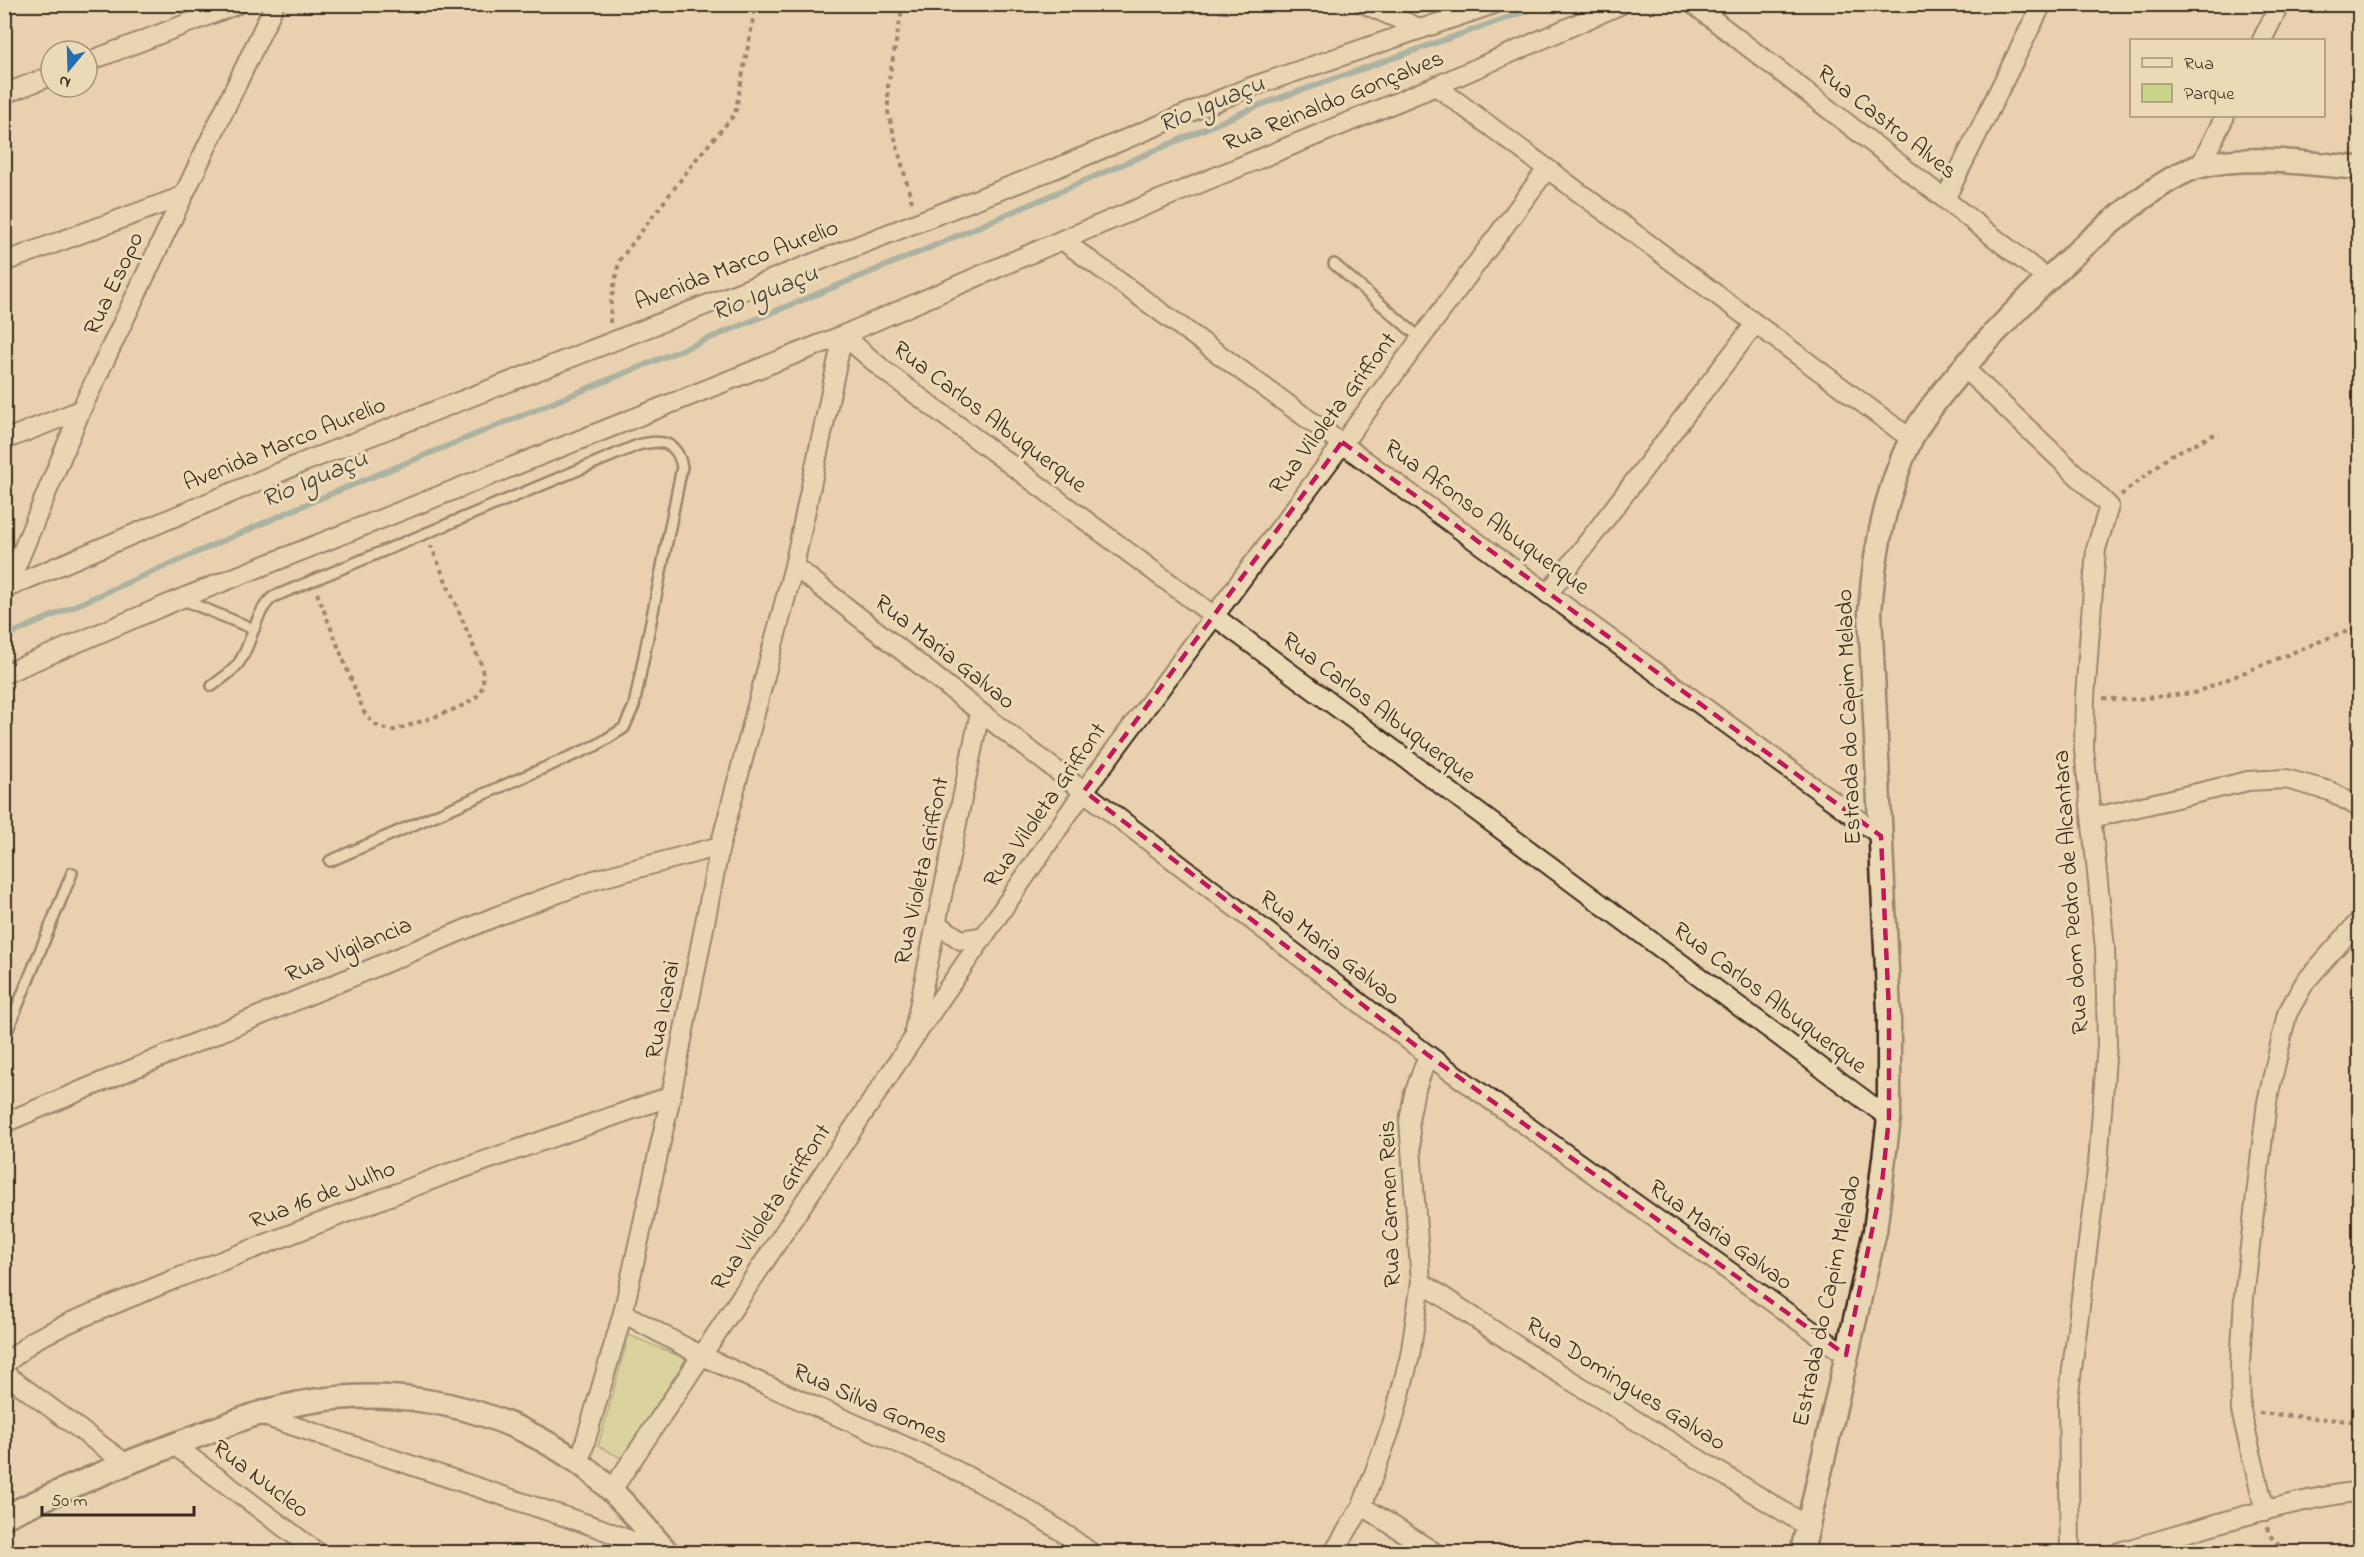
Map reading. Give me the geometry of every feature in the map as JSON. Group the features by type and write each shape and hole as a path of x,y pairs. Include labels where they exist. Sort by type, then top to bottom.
{"street":[{"path":"99,57 238,4"},
{"name":"Rua Esopo","path":"6,589 81,410 275,4"},
{"path":"1364,4 1421,29"},
{"name":"Avenida Marco Aurelio","path":"6,589 304,462 917,220 1054,169 1248,88 1421,29 1452,21 1494,4"},
{"name":"Rua Reinaldo Gonçalves","path":"180,599 843,335 1062,240 1436,86 1622,4"},
{"name":"Rua Castro Alves","path":"1693,4 2049,280"},
{"path":"1945,199 2042,4"},
{"path":"2262,39 2280,4"},
{"path":"4,94 39,81"},
{"path":"1436,86 1911,439"},
{"path":"2200,166 2224,117"},
{"name":"Estrada do Capim Melado","path":"1802,1552 1875,1232 1889,1118 1889,1012 1870,612 1873,576 1894,479 1911,439 1935,401 1963,368 2049,280 2128,208 2164,182 2200,166 2240,162 2288,162 2360,168"},
{"name":"Rua Viloleta Griffont","path":"612,1490 913,1039 1084,791 1547,169"},
{"path":"4,262 183,196"},
{"name":"Rua Afonso Albuquerque","path":"1062,240 1881,836"},
{"path":"1548,594 1755,324"},
{"name":"Rua Icarai","path":"579,1463 623,1313 671,1096 720,846 794,566 843,335"},
{"name":"Rua Carlos Albuquerque","path":"843,335 886,372 1889,1118"},
{"path":"1963,368 2109,506"},
{"path":"4,440 81,410"},
{"name":"Rua dom Pedro de Alcantara","path":"2070,1552 2068,1401 2098,1164 2107,1044 2105,948 2084,749 2085,697 2096,549 2109,506"},
{"name":"Rua Maria Galvao","path":"794,566 980,712 1428,1055 1846,1355"},
{"path":"4,674 180,599"},
{"name":"Rua Violeta Griffont","path":"913,1039 980,712"},
{"path":"2092,818 2248,781 2286,779 2330,791 2360,808"},
{"name":"Rua Vigilancia","path":"4,1123 497,916 594,880 720,846"},
{"path":"2265,1511 2241,1411 2244,1297 2267,1102 2287,1014 2305,982 2360,920"},
{"path":"937,924 961,940 984,936"},
{"name":"Rua Carmen Reis","path":"1334,1552 1362,1506 1392,1425 1410,1356 1420,1282 1409,1122 1414,1095 1428,1055"},
{"name":"Rua 16 de Julho","path":"4,1365 44,1336 175,1279 444,1175 671,1096"},
{"name":"Rua Domingues Galvao","path":"1420,1282 1544,1364 1807,1526"},
{"name":"Rua Silva Gomes","path":"623,1313 702,1356 952,1468 1020,1504 1081,1549"},
{"path":"4,1373 125,1463"},
{"path":"4,1517 125,1463 258,1414 354,1397 427,1401 459,1406 510,1425 551,1445 579,1463 612,1490 667,1552"},
{"path":"258,1414 599,1528 660,1552"},
{"name":"Rua Nucleo","path":"174,1445 317,1552"},
{"path":"2120,1552 2322,1496 2360,1491"},
{"path":"1362,1506 1434,1552"}],"lane":[{"path":"1334,264 1420,338"},
{"path":"212,686 237,666 264,604 273,597 638,445 664,441 680,455 681,467 634,706 624,728 597,745 330,861"},
{"path":"180,599 254,629"},
{"path":"4,1039 72,873"}],"path":[{"path":"610,341 611,301 620,261 698,157 735,114 756,4"},
{"path":"903,4 888,86 888,112 917,220"},
{"path":"2109,506 2171,455 2219,432"},
{"path":"312,579 364,712 372,723 382,730 395,730 466,703 477,696 484,682 481,664 426,533"},
{"path":"2085,697 2126,700 2194,693 2338,634 2360,628"},
{"path":"2241,1411 2360,1422"},
{"path":"2265,1511 2268,1534 2282,1547 2297,1552"}],"highlighted area":[{"path":"1342,442 1881,836 1889,1012 1889,1118 1882,1183 1846,1355 1428,1055 1084,791"}],"green space":[{"path":"629,1335 686,1359 623,1459 598,1446"}],"waterway":[{"name":"Rio Iguaçu","path":"4,637 316,500 929,248 1260,105 1546,4"}]}
